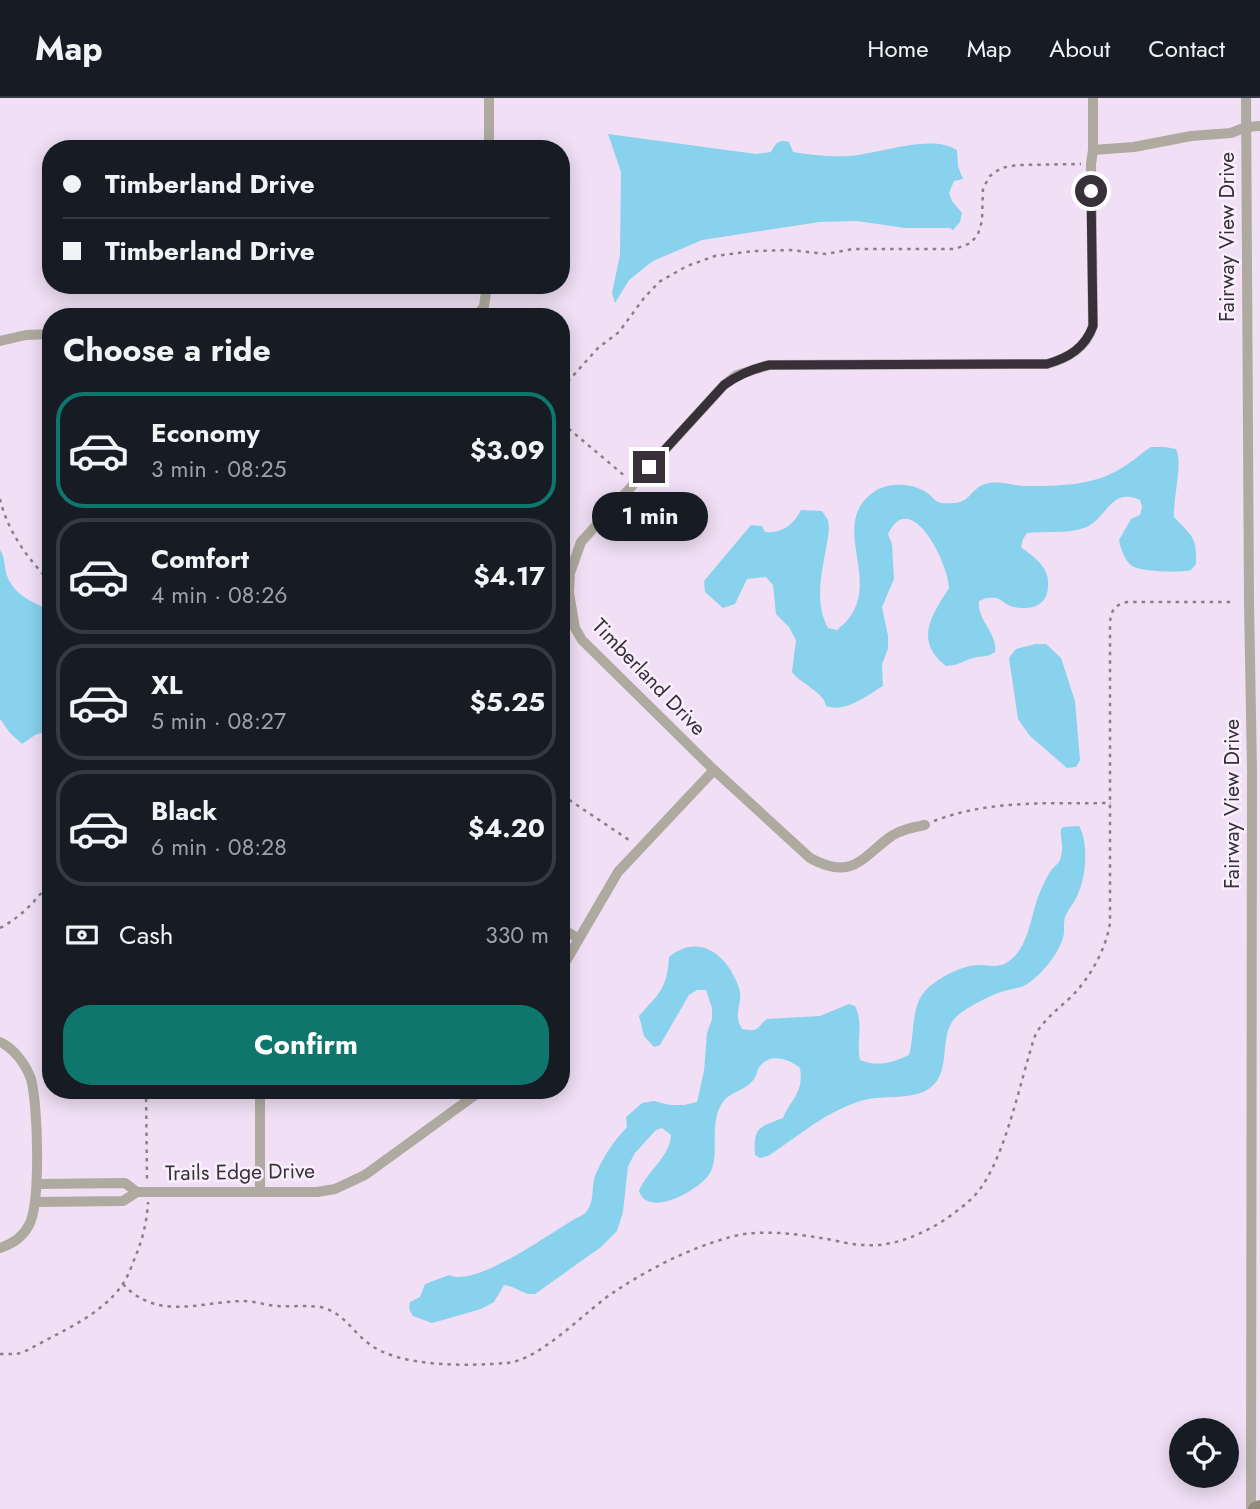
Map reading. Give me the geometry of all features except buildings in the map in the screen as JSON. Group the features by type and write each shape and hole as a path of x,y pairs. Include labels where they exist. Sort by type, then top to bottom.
{"street":[{"path":"489,98 489,140"},
{"name":"Timberland Drive","path":"570,587 575,556 581,542 724,385 737,375 769,365 1047,364 1070,355 1089,337 1093,326 1093,98"},
{"name":"Fairway View Drive","path":"1246,98 1248,587 1256,771 1253,1509"},
{"path":"1093,148 1134,147 1209,133 1231,133 1246,127 1260,127"},
{"path":"0,341 42,334"},
{"name":"Timberland Drive","path":"570,599 575,628 593,652 714,770 810,858 821,864 847,867 860,863 893,835 925,825"},
{"path":"570,953 618,872 714,770"},
{"path":"570,934 578,938"},
{"path":"0,1042 21,1059 30,1077 34,1096 37,1184 36,1202 29,1226 20,1238 0,1248"},
{"path":"260,1099 260,1192"},
{"name":"Trails Edge Drive","path":"36,1202 123,1201 137,1192 317,1192 335,1189 365,1175 470,1099"},
{"name":"Trails Edge Drive","path":"37,1184 125,1183 137,1192"},
{"path":"1253,1509 1260,1507"}],"path":[{"path":"570,379 598,348 619,332 659,282 687,266 715,256 754,251 790,250 826,254 853,250 955,249 971,243 978,234 982,221 983,188 990,176 1001,168 1017,164 1081,164"},
{"path":"570,430 634,483"},
{"path":"0,499 8,523 42,573"},
{"path":"0,1354 17,1354 28,1350 97,1310 123,1284 140,1300 152,1305 209,1306 246,1301 276,1306 323,1308 348,1323 367,1343 381,1352 419,1364 512,1363 530,1357 616,1291 671,1259 729,1237 768,1233 793,1234 864,1245 889,1243 919,1234 970,1202 980,1190 1000,1152 1036,1033 1044,1021 1072,996 1107,943 1111,923 1112,610 1115,606 1127,602 1234,601"},
{"path":"570,800 641,848"},
{"path":"925,825 949,816 1011,804 1111,803"},
{"path":"0,928 14,921 42,893"}],"water":[{"path":"608,134 756,154 771,152 780,141 789,142 793,152 834,156 919,144 946,145 957,150 958,166 963,179 954,181 949,193 962,213 960,222 953,230 905,228 857,221 820,222 702,240 653,261 629,280 615,303 612,293 620,255 621,172"},
{"path":"1151,447 1176,449 1178,455 1174,517 1189,533 1196,548 1196,564 1191,570 1152,571 1129,564 1119,540 1131,519 1140,515 1142,507 1140,500 1130,497 1115,501 1098,519 1084,528 1063,532 1027,533 1021,547 1041,564 1047,574 1048,587 1044,600 1029,608 1010,606 996,598 979,601 981,615 993,639 995,652 946,666 936,657 928,638 936,608 949,588 943,563 927,534 917,524 907,519 897,522 888,534 892,544 894,579 882,607 888,636 888,649 882,664 883,686 848,705 833,708 826,706 822,697 792,672 796,640 789,627 776,614 773,585 766,577 747,579 735,604 723,608 705,592 704,581 751,525 762,526 765,532 777,531 791,524 801,510 822,511 828,520 829,528 821,579 821,604 828,628 837,630 852,613 859,595 855,522 861,505 875,491 887,486 907,485 926,492 938,502 948,503 965,500 978,487 989,483 1026,486 1074,484 1109,475"},
{"path":"0,550 12,586 42,606 42,733 22,744 0,719"},
{"path":"1046,644 1061,658 1075,701 1080,760 1076,767 1067,768 1030,736 1018,719 1009,658 1016,649"},
{"path":"1079,826 1085,850 1083,878 1077,897 1065,917 1064,936 1053,958 1027,984 989,997 955,1018 948,1030 940,1076 927,1090 912,1095 851,1104 826,1117 768,1156 760,1158 755,1155 757,1133 764,1126 783,1118 796,1094 801,1076 800,1068 795,1064 778,1058 767,1060 746,1087 728,1097 721,1105 717,1113 713,1166 696,1187 686,1194 663,1202 644,1199 639,1191 670,1143 671,1135 662,1128 656,1130 635,1153 628,1166 623,1212 617,1231 601,1247 535,1294 504,1285 494,1302 481,1309 432,1323 413,1316 409,1309 410,1302 420,1297 425,1284 449,1275 461,1277 493,1267 585,1213 591,1204 595,1176 601,1162 627,1127 626,1117 642,1103 654,1101 684,1105 697,1102 704,1071 707,1033 712,1019 712,1008 706,990 697,990 689,995 660,1045 654,1047 644,1036 639,1016 664,984 669,957 680,950 702,947 720,958 728,966 739,988 738,1018 742,1029 754,1030 767,1019 820,1016 849,1004 855,1006 858,1012 860,1060 878,1064 897,1060 909,1055 915,1011 927,989 959,969 974,965 1003,965 1014,957 1025,940 1041,889 1050,871 1061,858 1061,829"}],"route":[{"path":"649,467 724,385 737,375 752,369 769,365 1047,364 1070,355 1082,346 1093,326 1091,191"}]}
